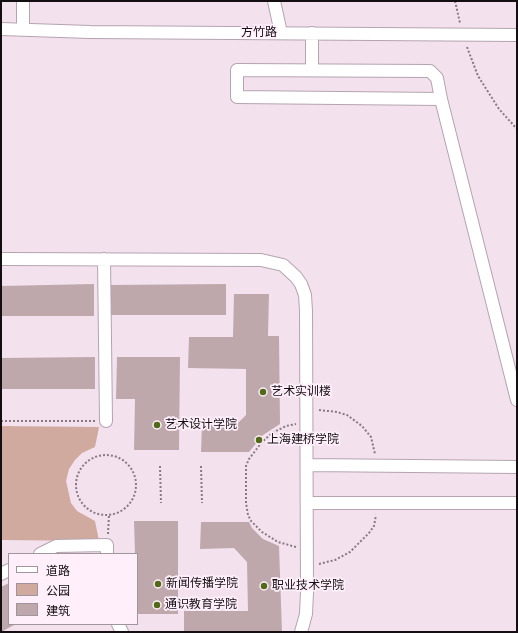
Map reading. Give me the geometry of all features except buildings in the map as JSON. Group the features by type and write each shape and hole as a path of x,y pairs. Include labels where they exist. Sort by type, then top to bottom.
{"street":[{"path":"23,1 23,30"},
{"path":"274,1 281,33"},
{"name":"方竹路","path":"1,29 281,33 462,33 517,35"},
{"path":"312,33 312,70"},
{"path":"441,98 238,97 237,70 430,71 436,78 517,400"},
{"path":"1,259 261,260 283,265 298,280 304,295 308,466 306,614 302,632"},
{"path":"104,259 106,421"},
{"path":"308,466 517,467"},
{"path":"308,503 517,503"},
{"path":"42,553 56,546 107,550"}],"path":[{"path":"455,1 462,33 478,76 499,108 517,129"},
{"path":"319,410 347,415 362,426 372,442 376,458"},
{"path":"1,421 106,421"},
{"path":"307,423 293,424 279,429 262,442 252,454 246,466 246,503 248,515 251,521 267,535 290,547 307,548"},
{"path":"106,454 118,457 127,462 133,470 136,480 136,492 131,503 118,512 108,515 98,514 89,510 82,503 77,494 76,485 77,475 82,466 89,459 106,454"},
{"path":"160,466 161,503"},
{"path":"201,466 202,503"},
{"path":"319,564 335,560 354,549 374,526 376,512"},
{"path":"107,550 108,515"}],"green space":[{"path":"1,426 99,427 95,447 82,453 75,460 69,469 66,481 71,503 77,511 95,521 99,541 1,540"}],"place":[{"name":"艺术实训楼","path":"263,392"},
{"name":"艺术设计学院","path":"157,425"},
{"name":"上海建桥学院","path":"259,440"},
{"name":"新闻传播学院","path":"158,584"},
{"name":"职业技术学院","path":"264,586"},
{"name":"通识教育学院","path":"157,605"}]}
